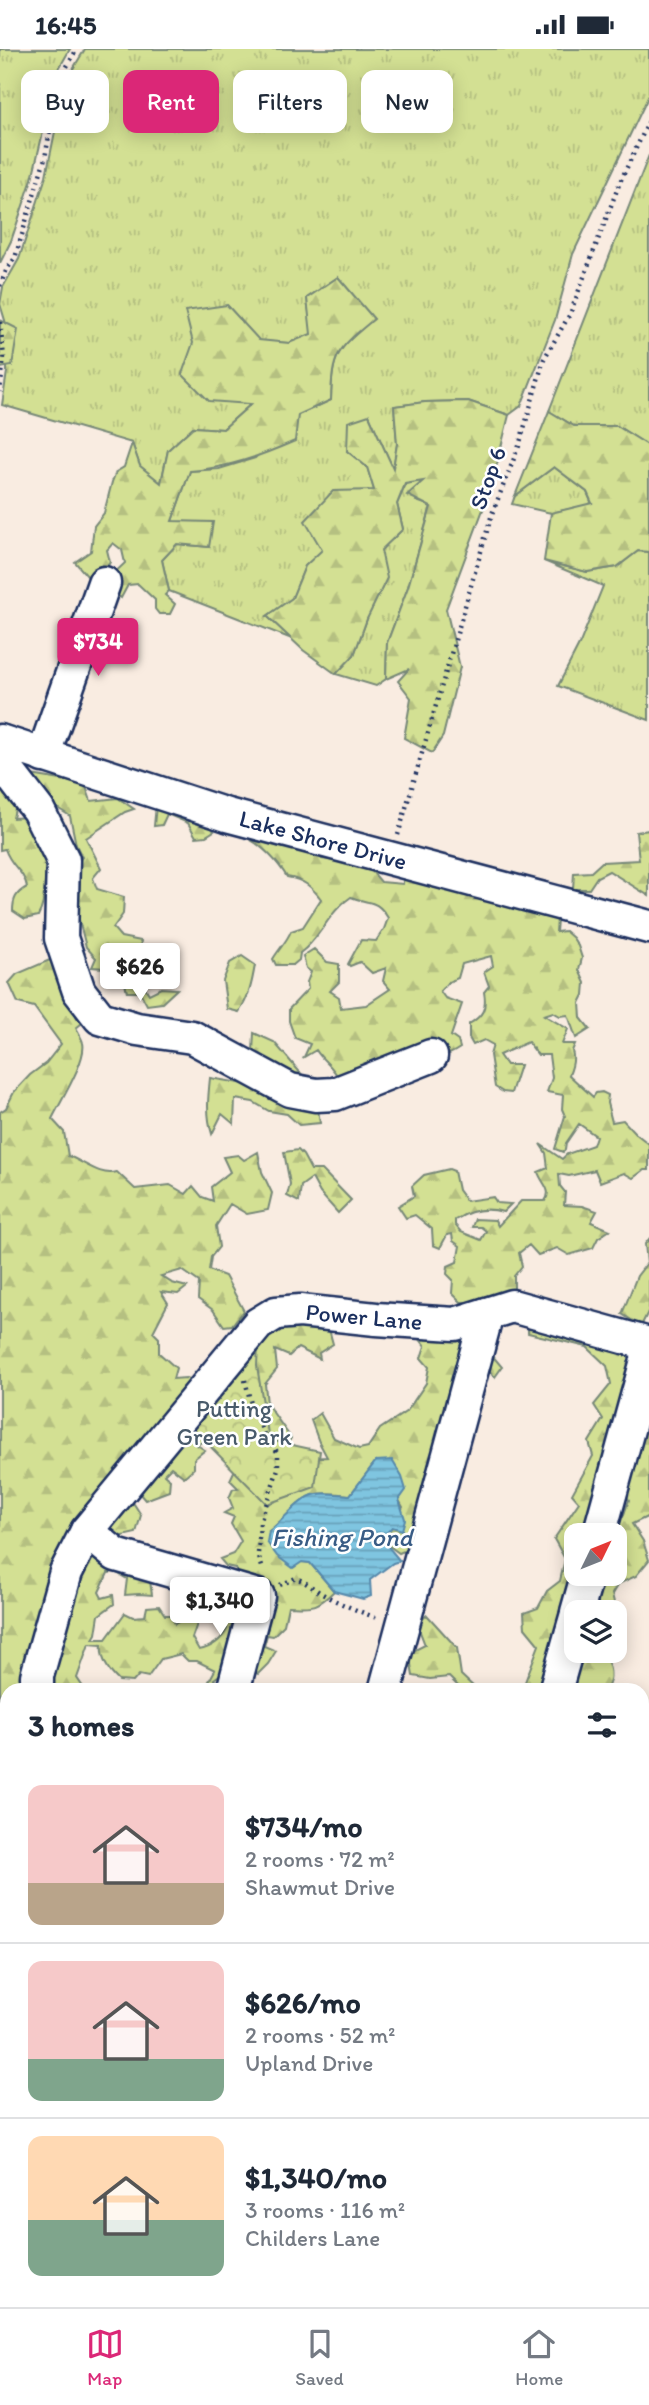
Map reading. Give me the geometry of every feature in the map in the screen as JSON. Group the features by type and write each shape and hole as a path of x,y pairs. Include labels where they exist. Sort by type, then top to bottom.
{"street":[{"path":"43,756 104,583"},
{"name":"Lake Shore Drive","path":"1,741 227,815 649,927"},
{"path":"1,741 1,762 38,810 63,860 61,938 79,991 100,1018 137,1029 192,1037 290,1090 316,1095 335,1094 431,1056"},
{"name":"Power Lane","path":"37,1683 66,1572 87,1531 258,1324 276,1313 300,1311 455,1324 512,1306 649,1344"},
{"path":"387,1683 487,1314"},
{"path":"602,1523 649,1353"},
{"path":"87,1531 116,1555 265,1593 236,1683"},
{"path":"557,1683 564,1659"}],"path":[{"path":"0,286 15,258 45,158 62,75 77,49"},
{"name":"Stop 6","path":"391,859 492,515 519,446 544,359 570,314 620,182 649,121"},
{"path":"0,322 4,357 0,392"},
{"path":"244,1343 244,1373 251,1404 264,1434 278,1453 278,1469 260,1523 258,1554 265,1593 296,1578 351,1609 403,1628"}],"green space":[{"path":"0,49 70,49 58,70 21,70 21,133 43,133 32,179 11,241 0,263"},
{"path":"85,49 649,49 649,95 573,254 555,320 521,406 509,415 468,401 394,406 397,444 393,469 369,415 347,451 367,467 374,490 323,550 305,566 292,599 267,616 292,639 169,591 162,560 177,544 208,547 172,521 190,471 219,469 255,458 298,415 331,400 333,371 339,353 373,319 338,277 307,298 312,334 289,343 259,341 227,305 252,403 223,429 193,427 168,450 161,483 140,466 132,443 2,405 7,372 7,327 0,304 3,287 19,259 46,176 55,133 109,133 109,70 72,70"},
{"path":"649,155 649,446 617,426 574,426 549,411"},
{"path":"338,277 374,319 339,353 333,371 331,400 298,415 295,441 244,461 190,471 172,521 213,522 209,547 177,544 162,560 169,591 165,595 175,604 170,614 159,614 155,609 155,600 138,584 128,585 121,598 114,593 109,578 125,563 122,550 113,543 107,550 110,562 103,574 87,576 75,562 91,551 94,526 104,513 116,472 124,467 132,443 140,466 161,483 168,450 193,427 223,429 251,404 209,401 182,374 193,343 185,311 227,305 259,340 289,343 311,334 307,298"},
{"path":"0,320 18,329 12,366 0,368"},
{"path":"468,401 509,415 491,488 446,609 460,667 443,736 432,753 404,738 411,698 398,681 409,669 386,679 387,643 408,587 431,507 407,495 423,481 405,484 397,504 403,529 381,550 387,578 367,619 354,655 336,674 303,650 267,616 292,598 305,566 322,550 305,521 333,491 374,490 367,467 347,451 348,422 369,415 393,468 397,444 394,406"},
{"path":"549,411 574,426 617,426 649,446 649,552 638,551 617,567 587,572 544,561 551,513 592,503 587,492 554,467 515,496"},
{"path":"554,467 587,492 592,504 551,513 512,504 515,496"},
{"path":"424,480 416,501 431,506 408,587 387,643 386,679 376,686 336,674 354,655 367,619 381,550 403,529 397,504 406,484"},
{"path":"638,551 649,552 649,720 558,686 580,643 603,586 544,561 587,572 617,567"},
{"path":"25,774 85,784 91,801 118,798 134,809 86,838 101,868 93,878 97,889 124,897 123,914 113,928 121,937 141,941 139,954 126,959 131,970 149,994 161,988 177,989 162,1003 147,1005 140,992 127,992 123,974 92,967 96,958 86,947 71,889 71,870 82,857 76,845 70,816 37,795"},
{"path":"0,779 18,795 13,818 29,817 51,864 41,910 38,916 25,919 13,911 16,897 27,887 5,849 0,850"},
{"path":"156,805 207,822 214,831 206,836 196,837 188,823 167,814 162,825 154,826"},
{"path":"226,827 306,847 322,859 366,864 381,882 403,884 403,879 394,869 534,902 539,915 557,919 556,932 565,931 573,938 582,958 579,970 585,983 580,1003 581,1018 590,1029 576,1038 568,1015 560,1016 553,1012 544,1015 568,1029 562,1044 575,1044 569,1075 593,1097 602,1092 608,1095 607,1103 612,1122 623,1120 649,1144 649,1170 644,1170 633,1178 624,1173 600,1182 595,1170 569,1176 559,1174 560,1186 565,1192 564,1205 582,1206 597,1211 591,1222 610,1230 598,1238 593,1248 569,1255 557,1248 538,1255 529,1245 519,1253 522,1266 514,1276 514,1289 501,1296 489,1295 467,1302 461,1302 452,1293 453,1280 447,1274 448,1266 457,1262 460,1246 453,1241 452,1234 447,1235 440,1248 433,1245 432,1229 415,1215 406,1218 398,1206 414,1196 412,1186 424,1175 449,1169 454,1171 458,1190 466,1201 493,1197 497,1203 511,1204 503,1212 478,1210 455,1220 455,1225 461,1232 481,1240 486,1231 481,1227 472,1227 475,1219 495,1220 498,1226 521,1201 545,1201 548,1194 538,1172 548,1168 546,1153 540,1144 562,1159 567,1154 593,1145 596,1136 579,1124 566,1143 565,1150 563,1152 555,1149 565,1116 562,1109 563,1095 547,1092 552,1078 549,1055 538,1055 528,1042 499,1055 506,1065 520,1065 511,1093 495,1087 490,1055 493,1045 484,1040 473,1045 469,1038 469,1024 481,1015 484,1007 484,992 489,986 484,972 493,966 491,956 462,964 458,978 448,982 440,991 445,998 462,1004 451,1036 458,1041 460,1048 418,1065 349,1074 336,1074 316,1050 304,1057 310,1044 295,1038 289,1021 289,1009 308,989 307,982 311,972 306,968 303,956 314,949 327,962 339,964 339,982 330,991 339,997 341,1008 366,1005 390,989 383,981 386,968 372,973 360,962 350,966 348,964 361,940 376,941 388,918 380,907 351,897 336,910 314,940 300,953 299,960 293,965 276,965 273,959 291,931 303,927 321,899 307,884 287,877 275,860 258,845"},
{"path":"649,830 649,896 609,871 597,877 589,889 573,889 574,873 591,872 602,862 639,860 636,832"},
{"path":"242,956 255,965 250,990 239,1012 227,1009 223,981 230,963"},
{"path":"52,959 77,1018 86,1020 76,1028 83,1043 81,1060 52,1119 64,1132 68,1156 104,1172 117,1172 135,1189 170,1185 186,1194 193,1186 202,1197 213,1201 211,1187 230,1172 223,1157 238,1155 244,1160 258,1152 262,1172 272,1193 268,1210 247,1214 230,1204 216,1226 219,1247 211,1257 209,1270 225,1276 244,1311 232,1325 224,1326 213,1310 198,1299 199,1282 182,1270 161,1276 172,1283 187,1287 178,1294 161,1292 168,1303 153,1332 159,1338 159,1353 176,1368 173,1379 186,1378 215,1385 281,1319 329,1329 333,1344 319,1353 320,1359 298,1348 289,1356 275,1350 277,1369 265,1384 267,1404 291,1438 284,1450 310,1458 327,1457 311,1420 320,1413 334,1438 359,1449 368,1447 380,1429 407,1411 426,1383 429,1367 421,1358 425,1346 416,1334 461,1335 468,1349 491,1354 502,1367 495,1377 484,1365 421,1514 414,1518 413,1528 417,1528 409,1549 399,1553 385,1543 383,1537 403,1507 376,1461 350,1495 325,1493 311,1496 298,1504 269,1531 302,1562 310,1563 334,1591 314,1606 288,1606 284,1625 273,1636 267,1635 264,1646 276,1651 258,1674 248,1667 268,1628 247,1599 235,1568 226,1566 220,1559 233,1554 241,1541 231,1524 234,1517 224,1513 233,1508 229,1498 233,1489 238,1488 230,1480 238,1463 210,1437 197,1445 205,1450 194,1459 194,1468 184,1477 171,1467 164,1474 170,1479 169,1491 145,1500 134,1487 122,1499 134,1504 141,1515 136,1533 65,1549 92,1559 111,1559 149,1574 152,1595 125,1595 127,1579 115,1572 108,1573 99,1592 102,1598 113,1595 114,1604 99,1615 93,1639 106,1639 125,1613 133,1617 145,1616 147,1607 159,1606 165,1615 171,1615 175,1624 192,1613 198,1621 192,1638 199,1650 212,1645 227,1629 217,1626 214,1607 194,1602 183,1593 186,1582 231,1602 238,1617 231,1627 236,1643 231,1667 214,1679 217,1683 208,1683 215,1670 197,1661 188,1661 181,1654 161,1659 148,1677 139,1675 133,1682 119,1681 106,1665 102,1645 89,1644 77,1678 80,1683 0,1683 0,1112 6,1108 14,1092 46,1063 61,1044 34,1007 18,1003 9,983 17,974"},
{"path":"254,1033 274,1042 304,1077 265,1066 253,1052"},
{"path":"210,1078 257,1086 318,1109 320,1123 299,1125 287,1114 269,1111 253,1102 235,1099 234,1124 222,1114 212,1134 208,1113"},
{"path":"298,1150 311,1170 322,1170 351,1200 338,1213 320,1193 312,1178 301,1186 299,1202 287,1196 290,1184 284,1152"},
{"path":"649,1239 649,1310 641,1326 622,1314 637,1276 647,1263 645,1244"},
{"path":"528,1319 631,1354 629,1388 594,1505 586,1523 565,1523 579,1502 572,1494 593,1456 589,1442 603,1419 594,1405 611,1384 607,1366 587,1347 528,1333"},
{"name":"Putting Green Park","path":"258,1346 257,1366 269,1440 320,1451 315,1487 267,1504 201,1437 182,1435"},
{"path":"649,1391 649,1516 632,1524 643,1541 649,1560 636,1576 627,1580 627,1523 614,1523 614,1518 623,1517 629,1500 620,1486 635,1468 627,1461 640,1450 634,1437 648,1417 641,1400"},
{"path":"564,1524 564,1557 554,1539"},
{"path":"564,1563 564,1586 570,1586 566,1600 564,1600 554,1644 545,1664 545,1681 525,1683 539,1645 525,1628 524,1613 538,1608 547,1591 560,1581"},
{"path":"617,1586 612,1594 613,1600 591,1600 601,1587"},
{"path":"427,1615 457,1648 461,1675 470,1683 455,1683 449,1677 430,1679 413,1676 409,1653 425,1645 417,1624"},
{"path":"575,1663 608,1663 609,1683 569,1683"}],"water":[{"name":"Fishing Pond","path":"392,1460 406,1490 399,1500 405,1519 402,1530 392,1527 383,1537 400,1561 370,1580 371,1596 363,1599 334,1591 310,1563 302,1562 293,1568 277,1556 267,1542 269,1531 298,1504 317,1494 350,1495 376,1461"}]}
